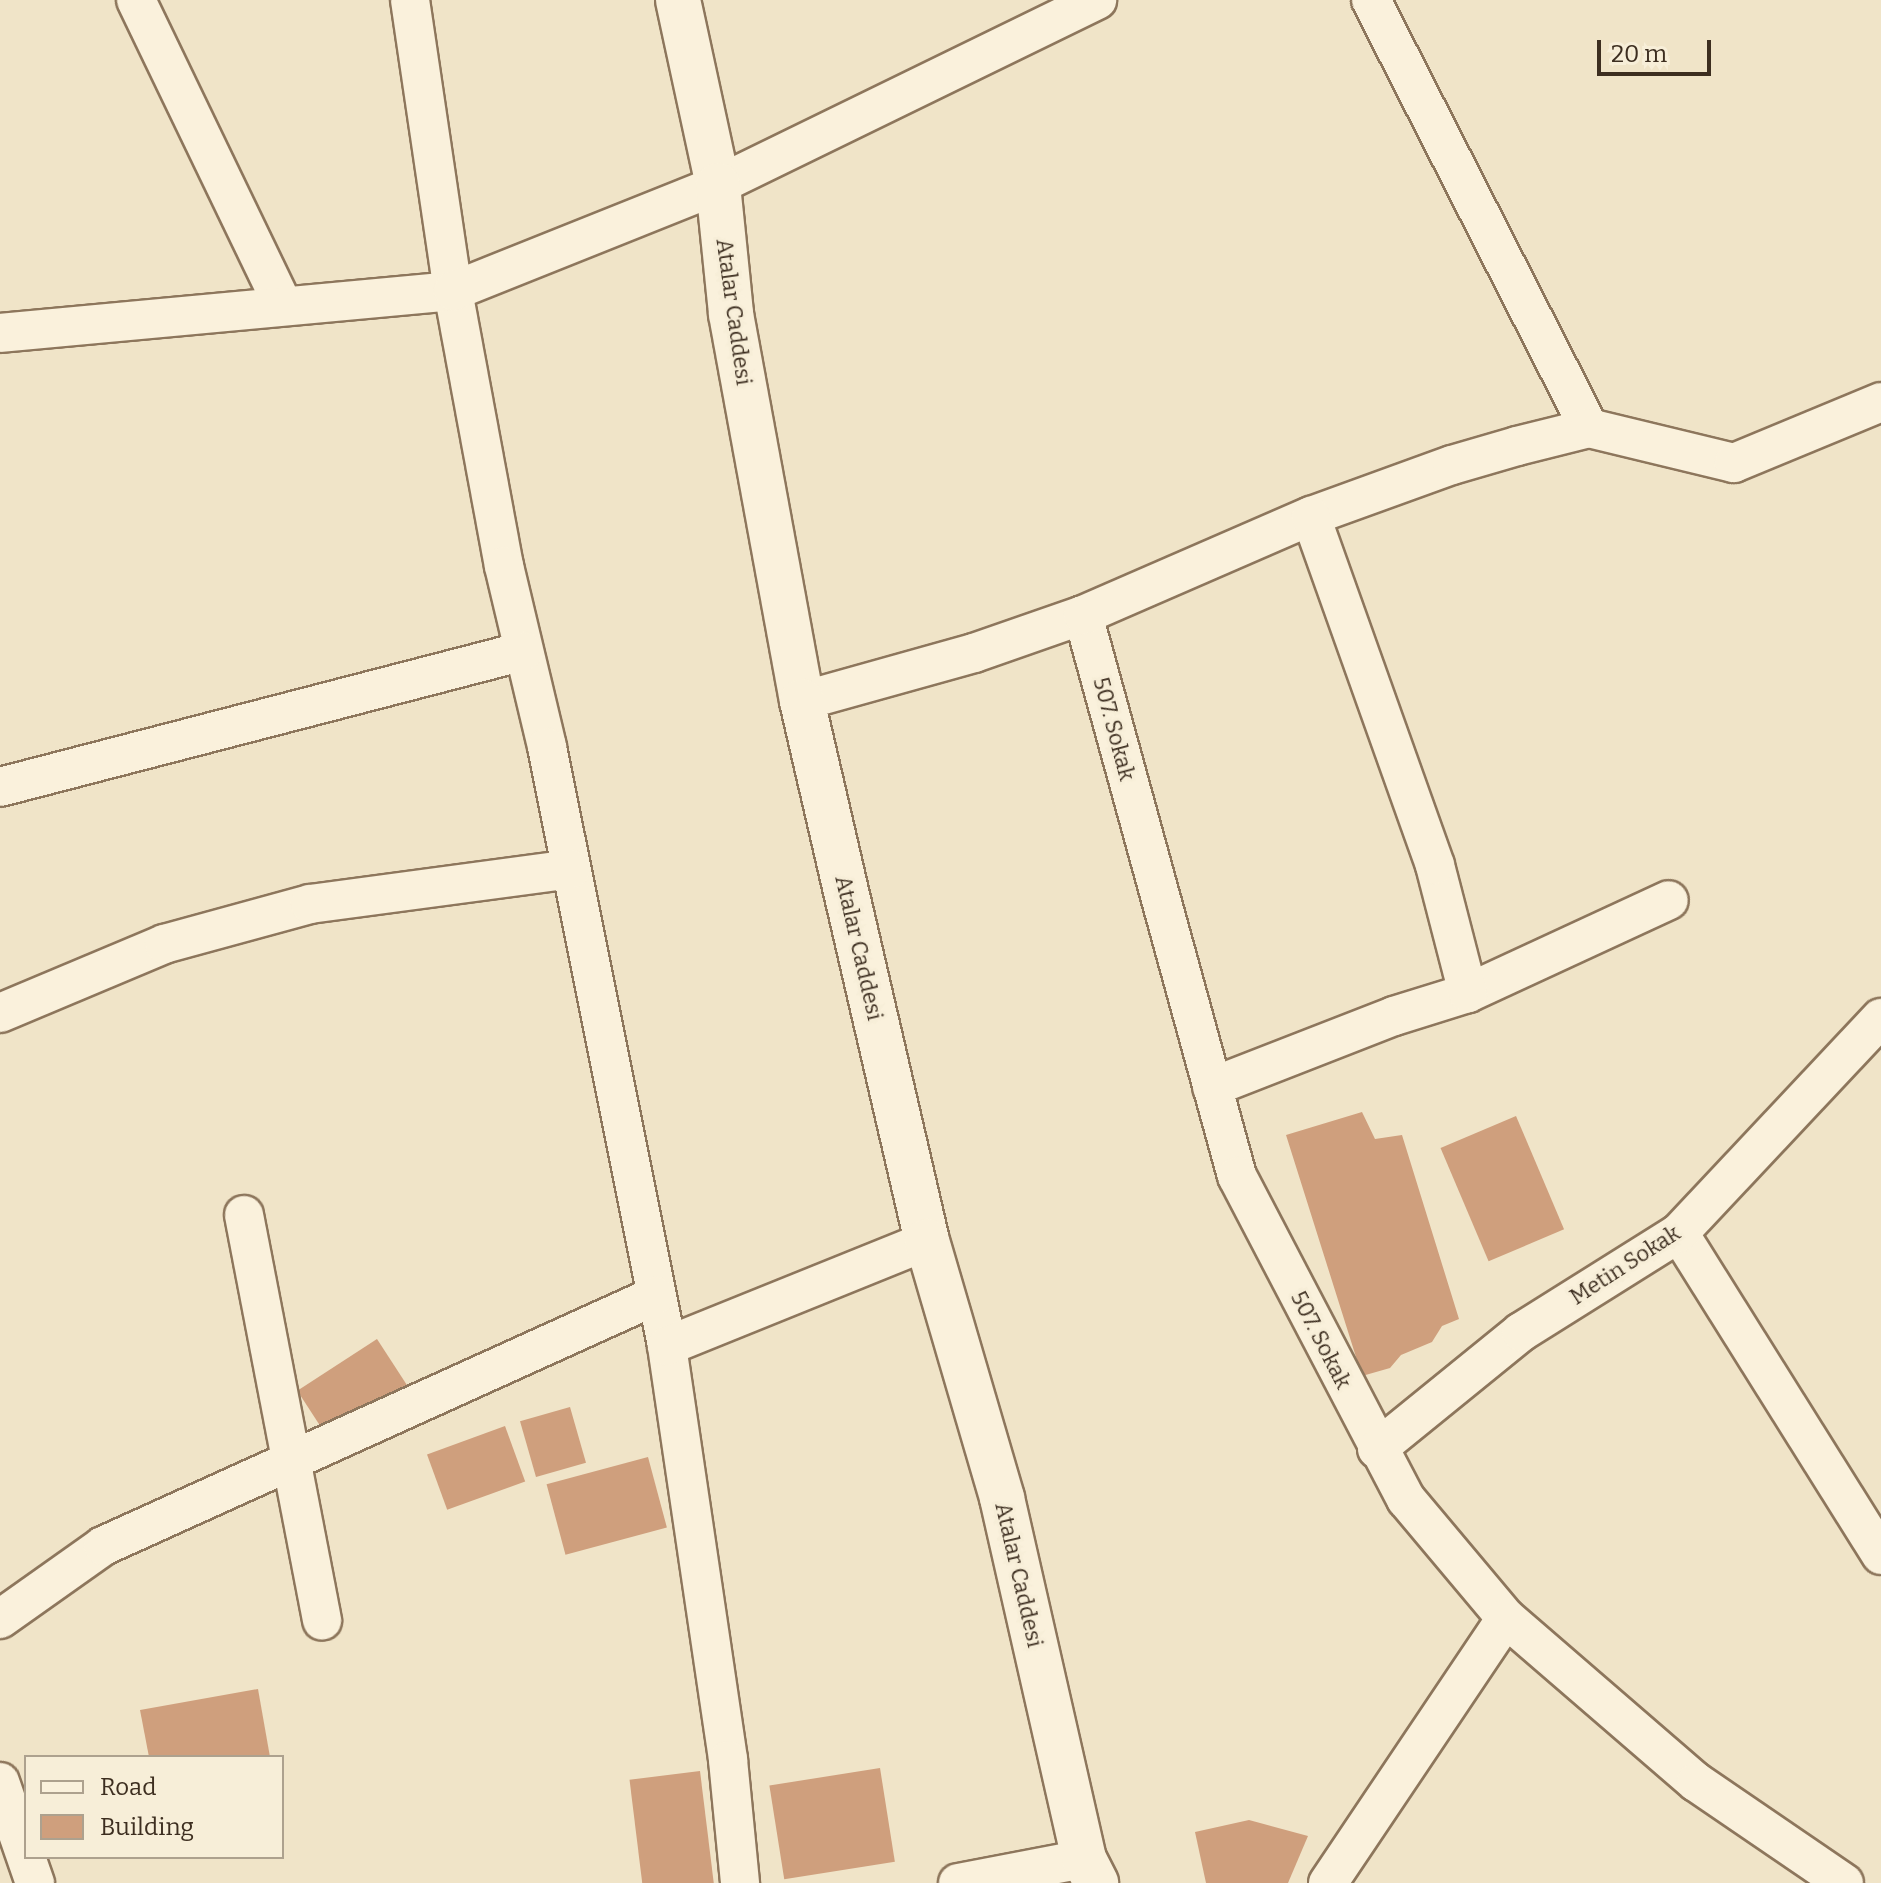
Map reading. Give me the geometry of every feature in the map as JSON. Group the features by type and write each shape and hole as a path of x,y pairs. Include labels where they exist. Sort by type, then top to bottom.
{"street":[{"path":"136,0 283,306"},
{"path":"410,0 453,291 504,566 571,869 667,1346 728,1760 740,1883"},
{"name":"Atalar Caddesi","path":"678,0 718,185 731,314 802,701 927,1241 1002,1498 1090,1871"},
{"path":"0,333 453,291 718,185 1097,0"},
{"path":"1371,0 1589,428"},
{"path":"802,701 974,653 1083,615 1311,516 1452,465 1589,428 1734,463 1881,402"},
{"path":"1311,516 1435,865 1468,993"},
{"name":"507. Sokak","path":"1083,615 1237,1176 1377,1449 1406,1499 1506,1618 1696,1782 1844,1883"},
{"path":"0,787 524,651"},
{"path":"0,1013 164,944 310,904 571,869"},
{"path":"1212,1087 1394,1016 1468,993 1669,900"},
{"name":"Metin Sokak","path":"1377,1449 1521,1332 1679,1233 1881,1018"},
{"path":"244,1215 322,1621"},
{"path":"1679,1233 1881,1555"},
{"path":"667,1346 927,1241"},
{"path":"0,1619 103,1546 294,1463 655,1296"},
{"path":"1328,1883 1506,1618"},
{"path":"0,1782 24,1851"},
{"path":"27,1859 35,1883"},
{"path":"958,1883 1090,1871"}],"building":[{"path":"1362,1112 1375,1139 1402,1135 1459,1319 1442,1326 1432,1342 1401,1355 1390,1368 1362,1376 1286,1135"},
{"path":"1516,1116 1564,1229 1489,1261 1441,1148"},
{"path":"377,1339 408,1387 328,1439 297,1391"},
{"path":"570,1407 586,1463 536,1477 520,1421"},
{"path":"505,1426 525,1481 447,1510 427,1454"},
{"path":"648,1457 667,1528 565,1555 547,1484"},
{"path":"258,1689 270,1755 149,1755 140,1710"},
{"path":"880,1768 895,1862 784,1879 769,1786"},
{"path":"700,1771 714,1883 642,1883 630,1780"},
{"path":"1249,1820 1308,1836 1288,1883 1206,1883 1195,1832"}]}
